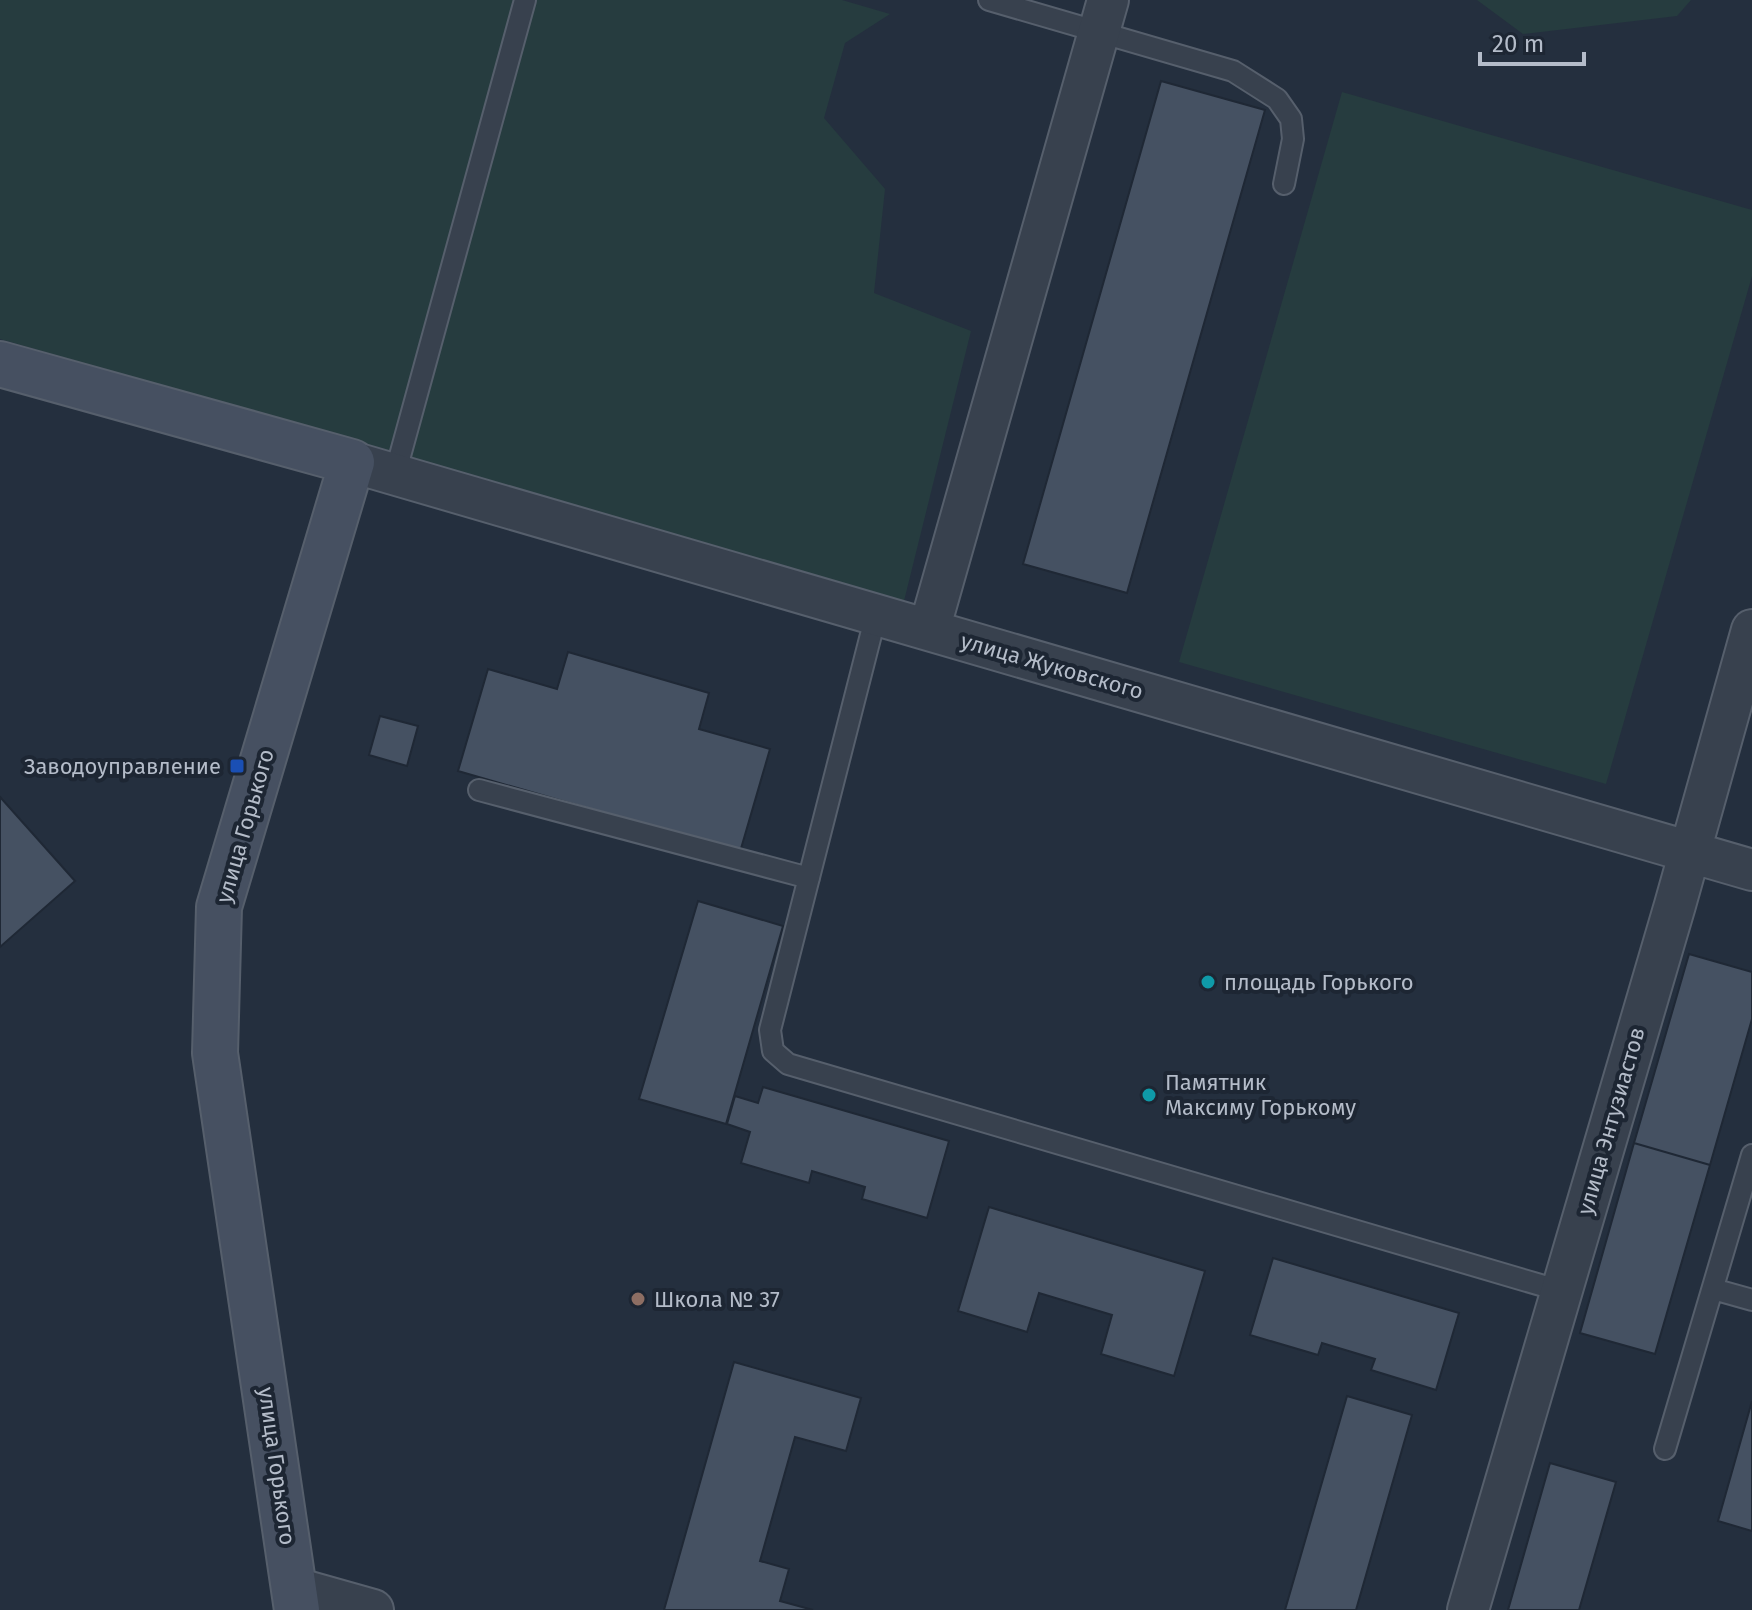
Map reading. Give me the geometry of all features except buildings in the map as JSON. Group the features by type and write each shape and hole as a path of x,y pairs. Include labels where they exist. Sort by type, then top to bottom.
{"main road":[{"path":"0,364 352,462"},
{"name":"улица Горького","path":"296,1599 215,1053 219,907 352,462"}],"street":[{"path":"929,630 1103,16"},
{"name":"улица Жуковского","path":"352,462 1752,870"},
{"name":"улица Энтузиастов","path":"1468,1610 1752,630"},
{"path":"296,1599 373,1610"}],"lane":[{"path":"395,474 525,0"},
{"path":"989,0 1103,16 1233,71 1277,99 1291,119 1293,139 1284,184"},
{"path":"876,615 770,1030 773,1051 788,1064 1561,1291"},
{"path":"479,790 809,878"},
{"path":"1665,1449 1752,1155"},
{"path":"1713,1289 1752,1300"}],"green space":[{"path":"0,0 842,0 890,14 845,43 824,118 885,189 874,293 971,331 904,601 0,339"},
{"path":"1477,0 1691,0 1677,16 1523,34"},
{"path":"1342,92 1752,210 1752,276 1606,784 1179,662"}],"place":[{"name":"Заводоуправление","path":"237,766"},
{"name":"площадь Горького","path":"1208,982"},
{"name":"Памятник Максиму Горькому","path":"1149,1095"},
{"name":"Школа № 37","path":"638,1299"}]}
